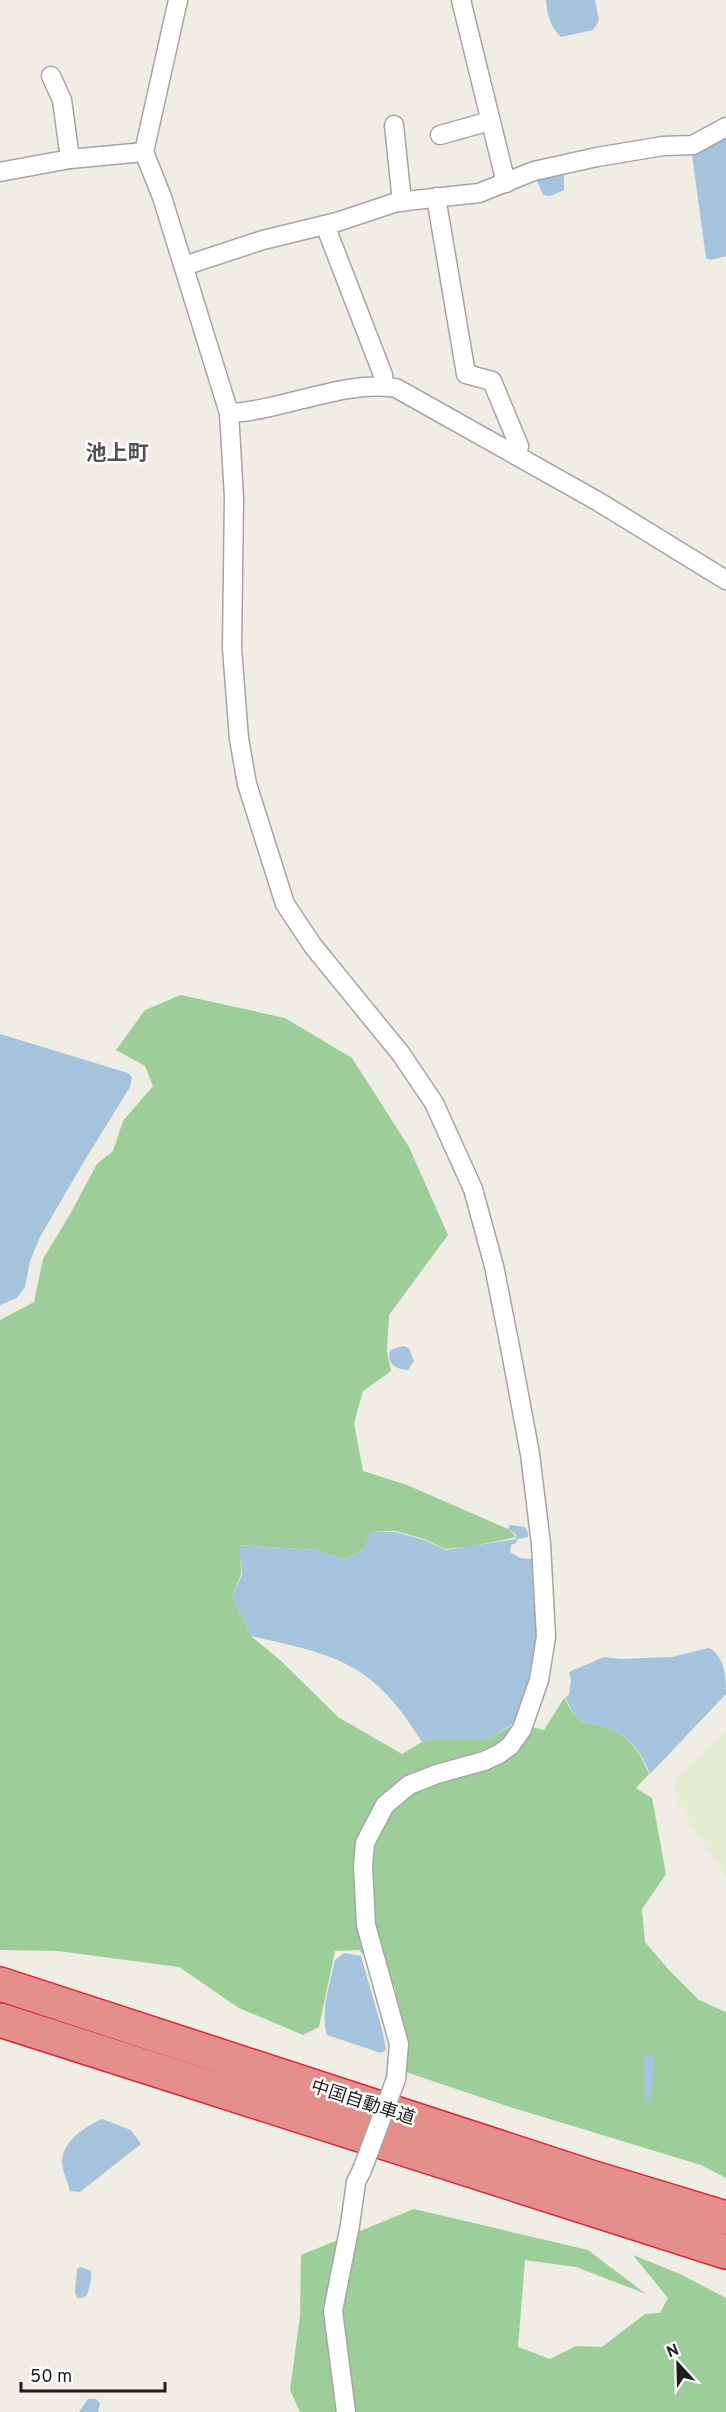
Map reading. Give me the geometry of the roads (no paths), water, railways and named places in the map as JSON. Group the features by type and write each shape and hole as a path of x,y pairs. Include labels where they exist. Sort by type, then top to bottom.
{"highway":[{"name":"中国自動車道","path":"0,1984 591,2177 726,2218"},
{"name":"中国自動車道","path":"0,2020 726,2252"}],"street":[{"path":"178,0 144,152 162,197 229,413 234,497 232,648 240,740 247,784 285,903 313,946 401,1054 434,1103 473,1189 494,1266 507,1331 530,1454 541,1544 546,1637 538,1680 522,1729 510,1746 499,1754 409,1785 385,1805 365,1843 363,1866 366,1925 399,2044 396,2079 356,2182 333,2311 346,2412"},
{"path":"461,0 506,183"},
{"path":"51,76 62,100 70,159"},
{"path":"440,135 490,121"},
{"path":"394,125 402,202"},
{"path":"184,266 262,240 325,225 402,202 479,193 534,171 597,157 663,146 693,145 726,127"},
{"path":"0,172 70,159 144,152"},
{"path":"436,197 466,374 492,381 519,446 517,455"},
{"path":"325,225 383,375 384,386"},
{"path":"229,413 252,412 334,392 384,386 396,388 599,502 726,580"}],"water":[{"path":"546,0 595,0 599,21 593,30 561,37 550,20"},
{"path":"726,137 726,256 711,260 706,258 692,155"},
{"path":"560,172 564,174 564,190 550,196 543,195 537,181 538,177"},
{"path":"0,1034 128,1073 132,1077 130,1087 40,1237 30,1261 25,1287 17,1298 0,1305"},
{"path":"403,1346 409,1348 414,1361 408,1370 393,1365 389,1355 390,1350"},
{"path":"510,1525 525,1527 528,1533 528,1537 518,1539 511,1545 510,1552 520,1558 534,1559 544,1604 530,1695 516,1722 488,1739 438,1739 422,1742 387,1695 351,1666 307,1649 251,1636 232,1597 242,1574 239,1545 316,1550 344,1560 363,1550 370,1531 396,1532 424,1540 446,1550 516,1539 517,1535 508,1529"},
{"path":"709,1648 721,1662 725,1674 726,1694 650,1774 643,1758 627,1739 613,1730 582,1721 574,1714 565,1698 569,1694 571,1680 569,1672 604,1657 621,1659 672,1657"},
{"path":"344,1953 361,1956 382,2029 386,2050 381,2053 327,2035 325,2008 328,1988 335,1960"},
{"path":"650,2054 654,2057 653,2084 648,2106 645,2096 643,2060 645,2055"},
{"path":"102,2119 131,2130 141,2144 80,2192 70,2191 62,2163 66,2148 82,2131"},
{"path":"81,2267 91,2271 91,2280 87,2295 77,2298 75,2292 77,2269"},
{"path":"88,2399 96,2399 100,2403 98,2412 79,2412"}],"district":[{"name":"池上町","path":"117,453"}]}
